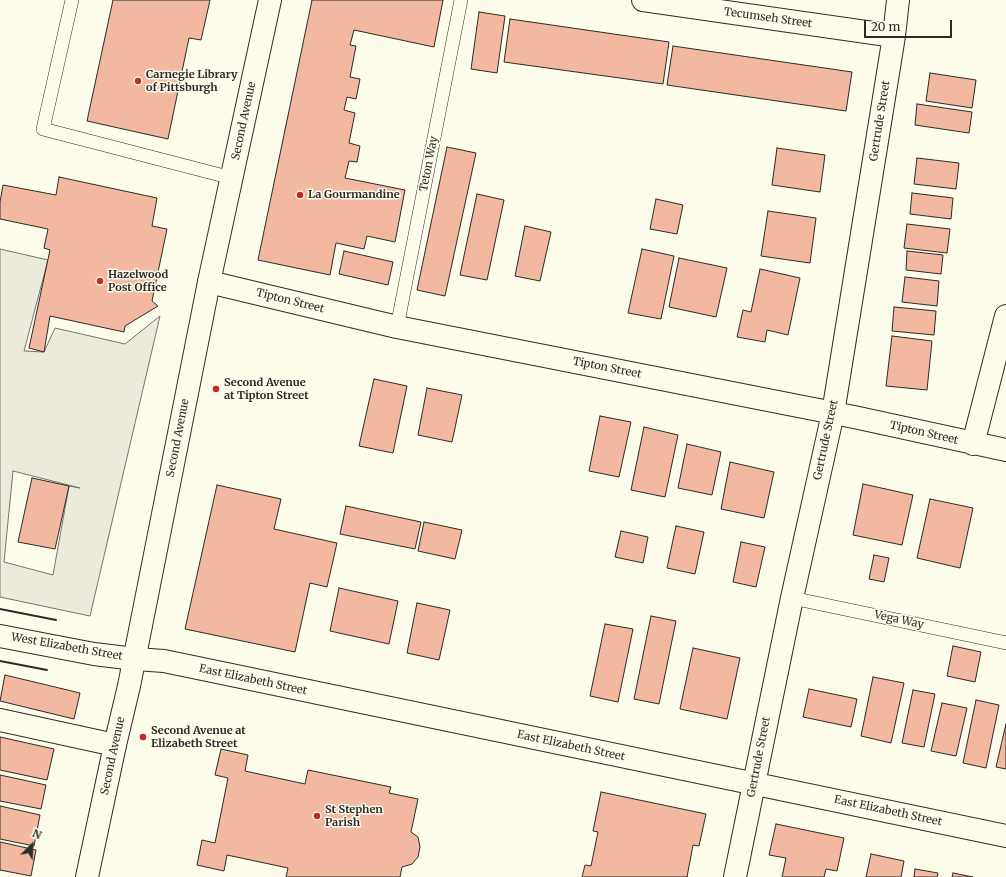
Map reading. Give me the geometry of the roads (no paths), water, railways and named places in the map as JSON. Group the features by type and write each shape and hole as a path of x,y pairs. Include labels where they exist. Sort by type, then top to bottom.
{"street":[{"name":"Second Avenue","path":"88,877 115,745 135,658 209,282 270,0"},
{"name":"Tecumseh Street","path":"643,0 894,36"},
{"name":"Gertrude Street","path":"735,877 792,598 833,413 894,36 898,0"},
{"name":"Tipton Street","path":"209,282 397,327 833,413 1006,450"},
{"path":"974,444 1006,316"},
{"name":"West Elizabeth Street","path":"0,636 94,654 135,658"},
{"name":"East Elizabeth Street","path":"135,658 164,661 1006,836"},
{"path":"0,720 115,745"}],"lane":[{"path":"72,0 42,129 232,178"},
{"name":"Teton Way","path":"397,327 461,0"},
{"name":"Vega Way","path":"792,598 1006,643"}],"place":[{"name":"Carnegie Library of Pittsburgh","path":"138,81"},
{"name":"La Gourmandine","path":"300,195"},
{"name":"Hazelwood Post Office","path":"100,281"},
{"name":"Second Avenue at Tipton Street","path":"216,389"},
{"name":"Second Avenue at Elizabeth Street","path":"143,737"},
{"name":"St Stephen Parish","path":"317,816"}]}
